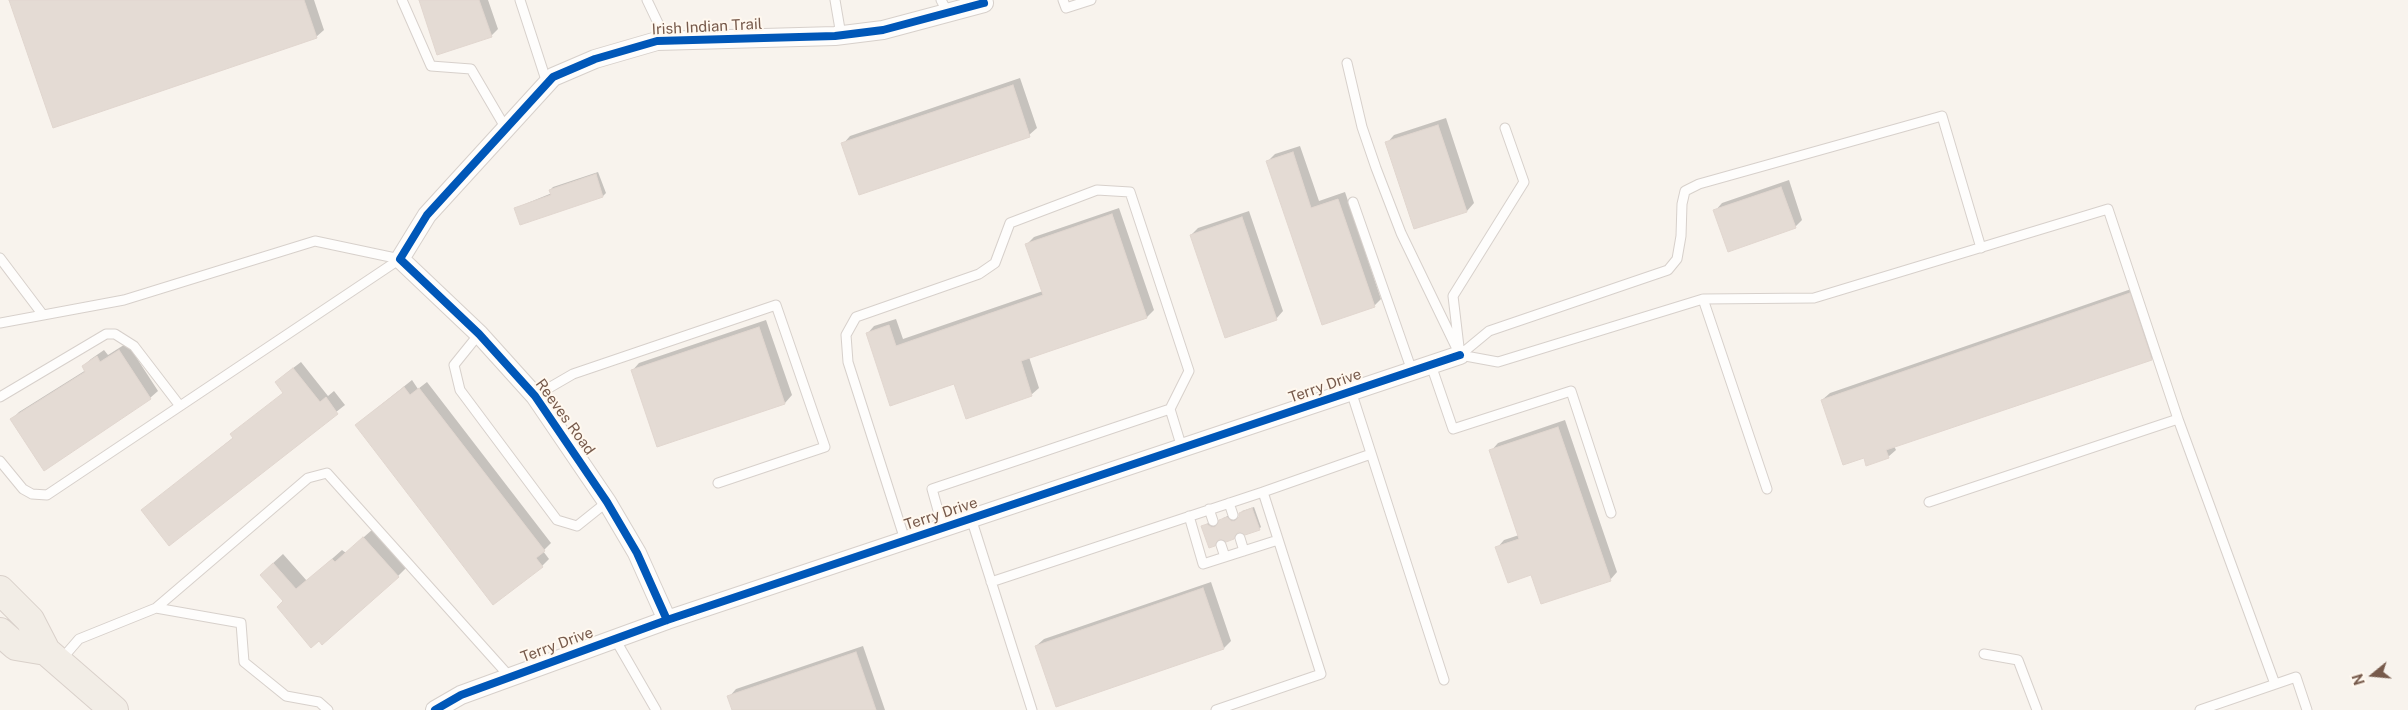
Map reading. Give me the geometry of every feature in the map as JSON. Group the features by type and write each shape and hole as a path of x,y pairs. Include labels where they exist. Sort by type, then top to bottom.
{"main road":[{"path":"0,590 30,620 52,656 114,710"},
{"path":"0,632 16,646 52,656"}],"street":[{"name":"Irish Indian Trail","path":"400,259 427,215 547,83 553,77 594,58 657,41 841,36 883,30 944,7 984,3"},
{"name":"Reeves Road","path":"400,259 479,334 535,396 608,502 637,553 667,620"},
{"name":"Terry Drive","path":"434,710 461,695 667,620 1460,355"}],"lane":[{"path":"402,0 430,66 471,69 506,127"},
{"path":"520,0 547,83"},
{"path":"647,0 658,23 657,41"},
{"path":"835,0 841,36"},
{"path":"1063,0 1066,8 1091,0"},
{"path":"1347,63 1362,127 1401,233 1460,355"},
{"path":"1460,355 1489,331 1668,270 1677,259 1681,236 1682,204 1686,191 1698,184 1942,116 1981,248"},
{"path":"1460,355 1453,296 1524,182 1505,128"},
{"path":"905,540 848,362 846,335 856,316 979,274 995,263 1010,223 1096,190 1130,192 1189,371 1170,409 1182,448"},
{"path":"1353,202 1412,371"},
{"path":"1460,355 1498,362 1703,299 1814,298 2108,209 2178,419 2275,684"},
{"path":"0,323 124,300 315,241 400,259"},
{"path":"0,258 43,315"},
{"path":"0,461 23,489 32,494 47,495 400,259"},
{"path":"1703,299 1767,489"},
{"path":"535,396 573,374 776,305 825,447 718,482"},
{"path":"0,397 106,334 115,334 134,346 180,406"},
{"path":"479,334 454,365 460,390 558,520 577,526 608,502"},
{"path":"1431,365 1453,429 1570,391 1611,513"},
{"path":"1351,392 1444,680"},
{"path":"944,528 932,489 1170,409"},
{"path":"1929,502 2178,419"},
{"path":"991,582 1210,510 1371,454"},
{"path":"52,656 79,640 156,608 308,478 327,473 510,677"},
{"path":"1216,710 1321,674 1262,492"},
{"path":"1229,503 1233,515"},
{"path":"1210,510 1213,521"},
{"path":"1188,516 1204,564 1278,540"},
{"path":"971,518 1032,710"},
{"path":"1240,538 1244,551"},
{"path":"1221,545 1225,557"},
{"path":"156,608 241,623 244,662 286,696 319,702 328,710"},
{"path":"615,639 656,710"},
{"path":"1984,654 2018,660 2037,710"},
{"path":"2200,710 2296,677 2307,710"}],"building":[{"path":"9,0 304,0 317,38 53,128"},
{"path":"419,0 479,0 492,37 437,55"},
{"path":"1013,85 1030,137 859,195 841,143"},
{"path":"1438,125 1467,212 1414,229 1385,142"},
{"path":"1293,152 1311,208 1338,199 1375,307 1322,325 1266,161"},
{"path":"596,174 603,197 520,225 514,208 551,195 549,190"},
{"path":"1781,187 1796,228 1728,252 1713,210"},
{"path":"1112,214 1147,318 1021,361 1032,396 966,419 954,384 890,406 866,333 889,325 896,346 1043,295 1025,244"},
{"path":"1242,217 1277,320 1225,338 1190,235"},
{"path":"2130,293 2152,360 1886,450 1889,458 1866,466 1864,458 1843,465 1821,400"},
{"path":"759,327 785,404 657,447 631,370"},
{"path":"119,350 151,399 44,471 10,419 85,372 82,366 97,356 100,362"},
{"path":"293,368 320,402 326,397 338,414 169,546 141,510 233,438 230,434 283,393 275,382"},
{"path":"404,387 410,395 419,388 545,551 536,558 543,567 493,605 355,425"},
{"path":"1558,427 1611,581 1541,604 1531,575 1508,583 1495,547 1519,539 1489,450"},
{"path":"1252,508 1260,530 1245,535 1238,532 1234,539 1226,542 1219,539 1215,546 1209,548 1201,526 1207,524 1215,527 1219,520 1227,517 1231,521 1235,521 1239,517 1239,513"},
{"path":"363,537 399,577 322,645 319,641 311,648 277,607 283,601 260,575 273,563 296,589 332,559 335,562"},
{"path":"1203,588 1224,649 1056,707 1035,646"},
{"path":"856,652 876,710 732,710 727,696"}],"cycle path":[{"path":"667,620 637,553 607,502 535,396 479,334 400,259 427,215 553,77 595,59 657,41 835,36 883,30 984,3"},
{"path":"435,710 461,695 667,620 1460,355"}]}
